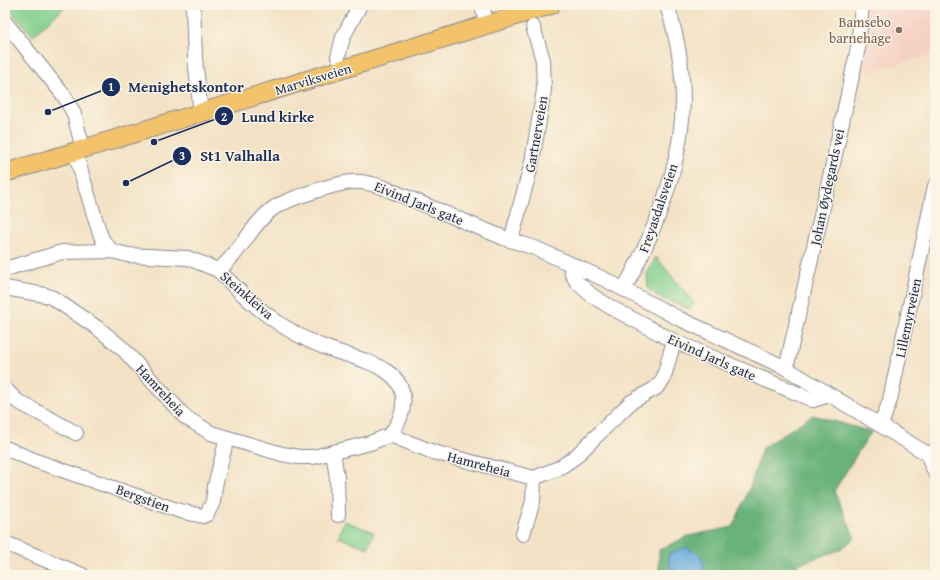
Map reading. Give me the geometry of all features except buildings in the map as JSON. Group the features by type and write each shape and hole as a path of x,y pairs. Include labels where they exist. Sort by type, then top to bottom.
{"main road":[{"name":"Marviksveien","path":"5,173 551,5"}],"street":[{"path":"193,5 195,58 200,114"},
{"path":"338,58 342,38 360,5"},
{"path":"482,5 487,24"},
{"name":"Freyasdalsveien","path":"624,290 641,258 656,220 670,180 679,136 683,101 682,82 678,47 667,5"},
{"name":"Johan Øydegards vei","path":"784,367 788,360 826,198 858,48 862,5"},
{"path":"5,22 65,97 74,114 79,151 98,231 103,241 112,251"},
{"name":"Gartnerveien","path":"511,240 532,162 544,90 543,60 533,27"},
{"name":"Eivind Jarls gate","path":"218,270 242,246 271,210 301,197 352,182 368,183 382,187 511,240 535,248 572,265 678,318 784,367 828,395 933,453"},
{"name":"Lillemyrveien","path":"881,425 890,400 935,186"},
{"name":"Steinkleiva","path":"5,269 62,252 112,251 128,255 188,258 218,270 254,305 294,333 323,347 377,366 394,378 404,396 404,406 397,425 390,435"},
{"name":"Eivind Jarls gate","path":"572,265 572,274 591,295 674,341 813,400 828,395"},
{"name":"Hamreheia","path":"5,288 45,295 87,321 122,348 185,417 211,433 299,457 333,452 370,443 390,435 433,452 534,478"},
{"path":"523,534 534,501 534,478 559,468 574,458 631,402 656,388 663,380 674,341"},
{"path":"5,389 17,401 76,433"},
{"name":"Bergstien","path":"5,448 36,461 180,512 203,516 207,514 212,502 227,438"},
{"path":"333,452 338,483 338,515"},
{"path":"933,453 931,466 935,472"},
{"path":"5,542 82,575"}],"shaded area":[{"name":"Bamsebo barnehage","path":"866,5 935,5 935,54 856,75"}],"green space":[{"path":"13,5 67,5 33,36 9,9"},
{"path":"656,257 695,304 689,309 661,298 648,289 647,274"},
{"path":"813,415 872,432 834,491 855,538 840,550 798,564 793,575 705,575 702,556 670,567 680,575 659,575 659,550 688,536 733,527 751,484 762,448"},
{"path":"344,521 374,532 368,548 338,537"}],"water":[{"path":"686,547 702,556 705,575 680,575 670,567 668,554"}],"place":[{"name":"Bamsebo barnehage","path":"899,30"},
{"name":"Menighetskontor","path":"48,112"},
{"name":"Lund kirke","path":"154,142"},
{"name":"St1 Valhalla","path":"126,183"}]}
